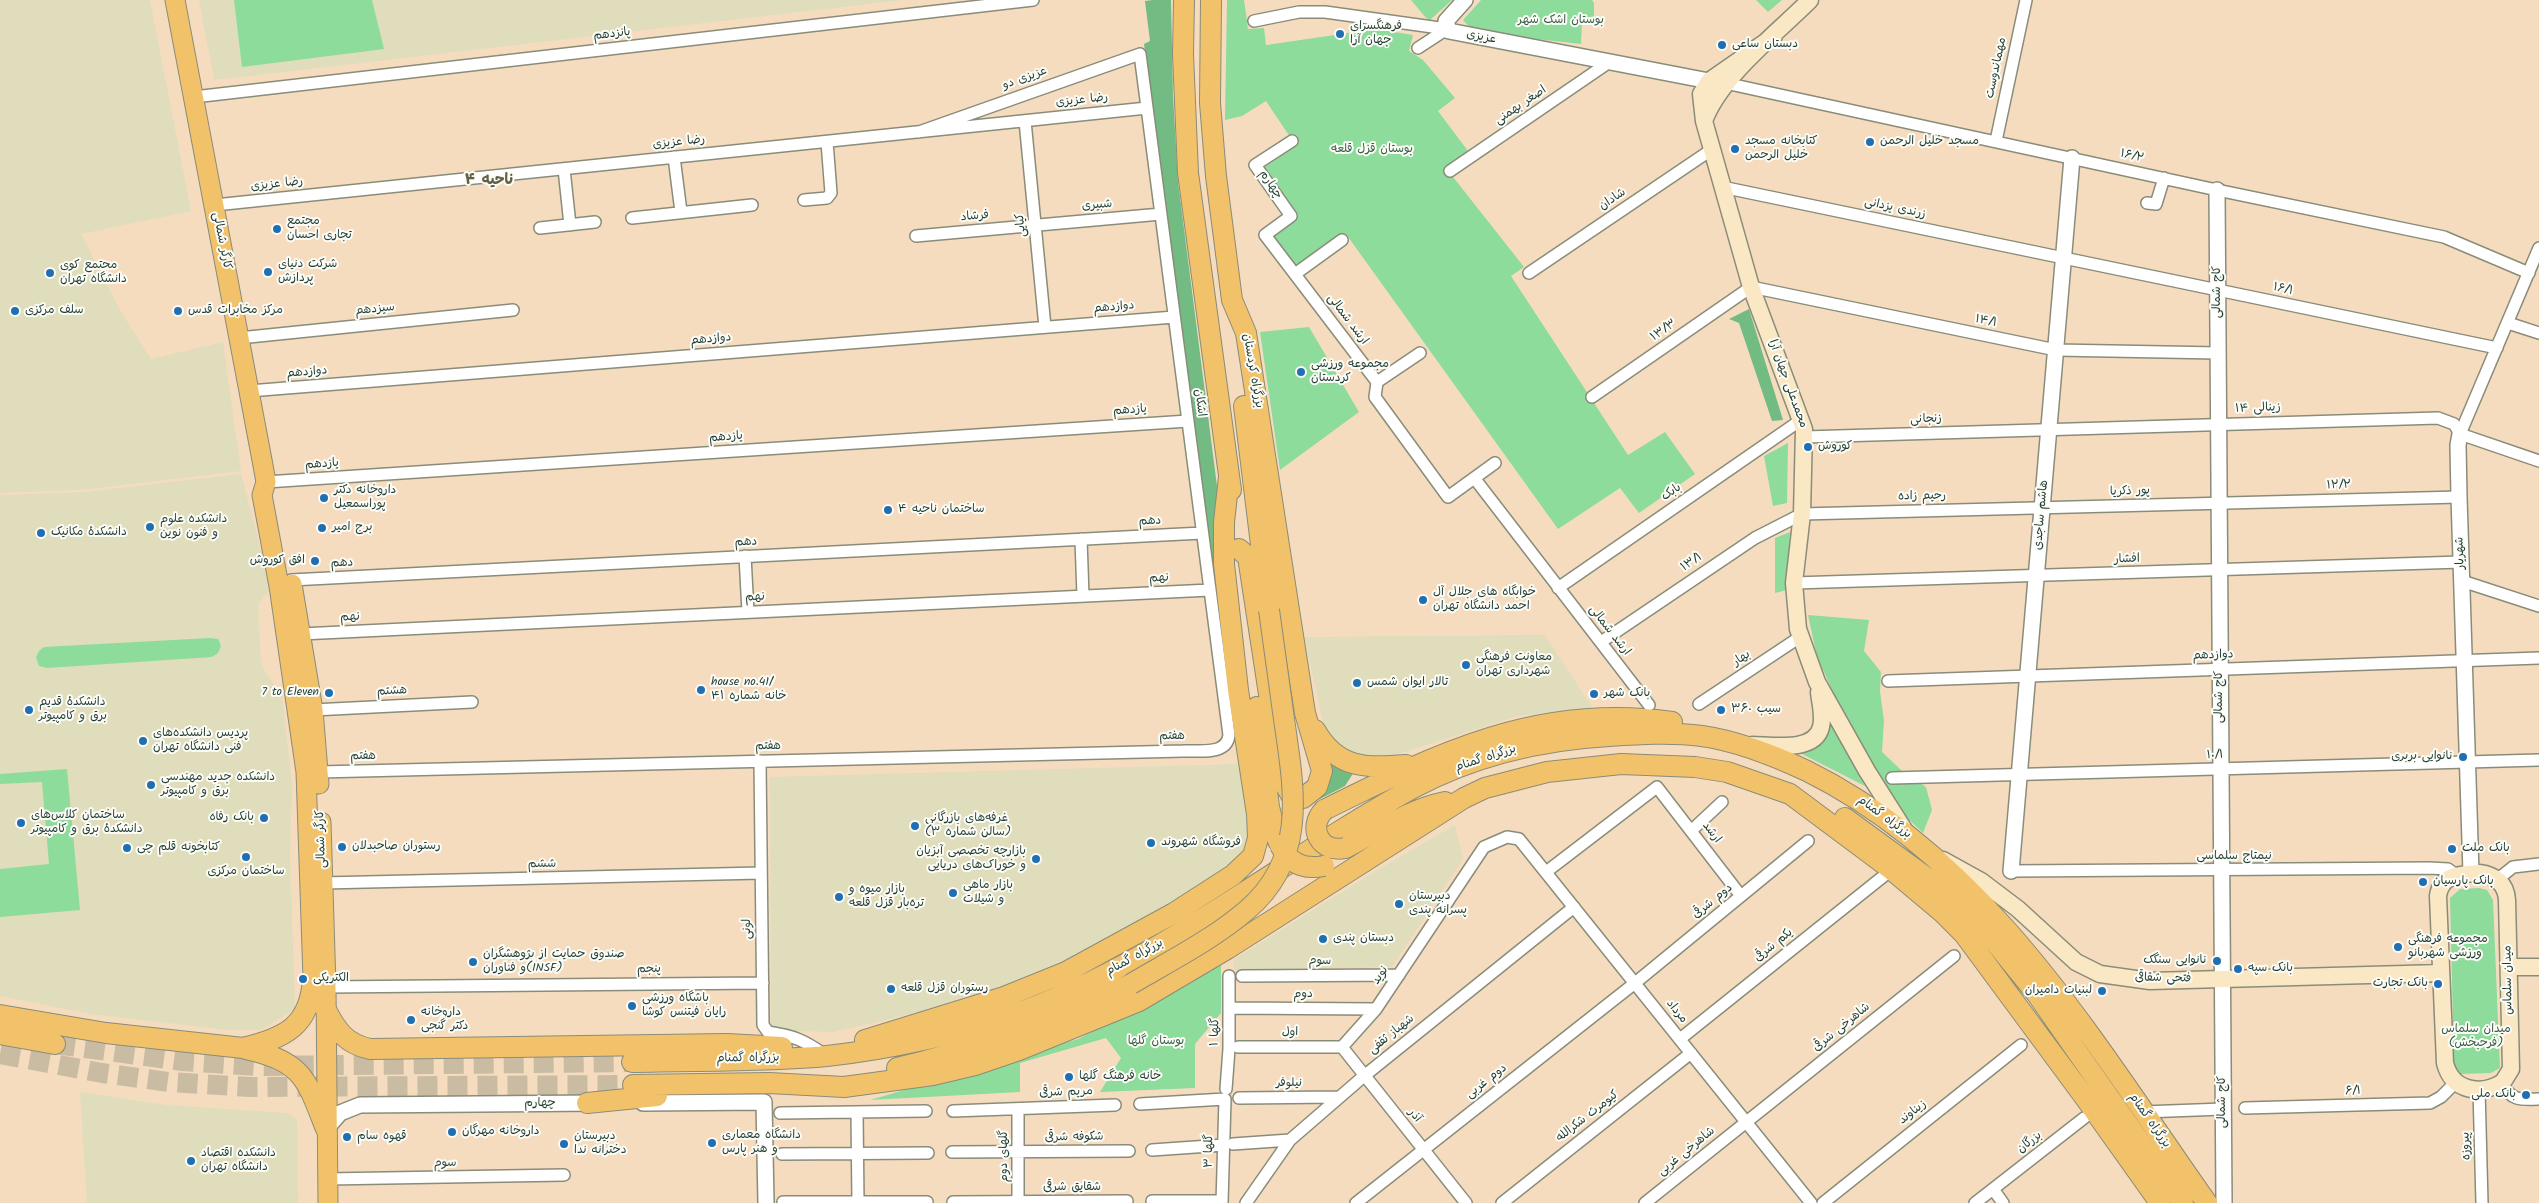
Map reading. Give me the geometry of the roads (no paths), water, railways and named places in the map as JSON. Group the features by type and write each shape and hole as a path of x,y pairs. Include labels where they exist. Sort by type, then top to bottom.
{"highway":[{"path":"1184,0 1183,54 1188,173 1239,549 1269,807 1278,841 1285,855 1294,863 1309,868 1346,862 1427,815 1464,798"},
{"name":"بزرگراه کردستان","path":"1211,0 1210,103 1216,176 1232,300 1246,333 1305,713 1322,776 1314,792 1303,798 1288,792 1282,779 1248,557 1239,549"},
{"path":"769,1083 856,1076 923,1062 1021,1031 1070,1013 1131,984 1227,926 1248,909 1275,876 1290,840 1295,799 1269,610 1232,300"},
{"path":"326,1010 336,1030 346,1040 370,1049 749,1044 780,1046 819,1056 1004,997 1066,972 1174,912 1233,875 1253,856 1258,838 1257,814 1232,645 1224,564 1224,522 1229,477"},
{"path":"1305,713 1326,747 1344,760 1368,766 1417,764"},
{"path":"1464,798 1433,805 1344,848 1325,846 1316,835 1316,821 1324,810 1417,764 1467,744 1505,732 1578,720 1663,721 1684,726 1703,736"},
{"name":"بزرگراه گمنام","path":"632,1062 819,1056 922,1040 1009,1016 1123,966 1230,902 1358,819 1418,786 1482,758 1560,740 1646,734 1703,736 1736,744 1785,760 1846,790 1906,832 1978,898 2031,956 2207,1203"},
{"name":"بزرگراه گمنام","path":"633,1085 769,1083 844,1087 933,1075 975,1065 1083,1025 1140,1001 1227,949 1464,798 1493,786 1547,772 1621,764 1695,767 1727,772 1790,794 1892,870 1942,912 1964,934 2160,1203"},
{"path":"1790,794 1826,807 1862,829 1930,880 1956,902 1990,936 2036,993 2182,1203"},
{"path":"243,1048 264,1043 292,1029 304,1016 320,983"},
{"path":"0,1015 115,1034 243,1048 281,1059 298,1070 314,1099 326,1130"},
{"path":"0,1034 55,1044"},
{"path":"587,1103 707,1093 743,1084"}],"main road":[{"name":"کارگر شمالی","path":"175,0 266,482 262,495 289,599 301,634 313,710 319,772 323,883 320,983"},
{"path":"1704,121 1714,97 1725,83 1810,0"},
{"path":"1708,81 1774,36"},
{"name":"محمدعلی جهان آرا","path":"1708,81 1701,94 1704,121 1711,150 1751,287 1801,420 1805,437 1802,514 1794,583 1795,610 1800,637 1817,682"},
{"name":"کارگر شمالی","path":"289,599 306,772 320,983 326,1010 328,1203"},
{"path":"1736,744 1795,746 1812,740 1819,733 1822,719 1817,682"},
{"path":"1817,682 1867,771 1906,832"},
{"name":"فتحی شقاقی","path":"1926,850 1981,881 2018,909 2076,962 2100,974 2150,981 2440,973"},
{"path":"2498,879 2484,874 2464,874 2446,880 2439,891 2440,973 2445,1063 2448,1076 2455,1083 2465,1088 2491,1088 2502,1083"},
{"name":"میدان سلماس","path":"2498,879 2507,896 2509,967 2511,1069 2502,1083"},
{"path":"2509,967 2539,967"}],"street":[{"name":"پانزدهم","path":"194,97 1033,0"},
{"path":"1418,48 1447,29 1448,19 1465,0"},
{"name":"مهماندوست","path":"1996,141 2026,0"},
{"name":"عزیزی","path":"1254,21 1299,12 1325,12 1447,29 1452,32 1708,81"},
{"name":"اشکان","path":"1140,54 1229,735 1225,744 1217,750"},
{"name":"عزیزی دو","path":"919,132 1140,54"},
{"name":"اصغر بهمنی","path":"1450,171 1608,63"},
{"name":"۱۶/۲","path":"1725,83 2217,190 2444,236 2529,273"},
{"name":"رضا عزیزی","path":"215,205 1147,108"},
{"name":"کیایی","path":"1025,121 1045,327"},
{"name":"چهارم","path":"1265,235 1290,216 1256,165 1292,140"},
{"path":"804,200 827,198 831,192 827,142"},
{"name":"شادان","path":"1529,273 1711,150"},
{"path":"674,157 681,212"},
{"name":"هاشم ساجدی","path":"2011,871 2072,158"},
{"path":"564,169 570,225"},
{"path":"2147,203 2156,204 2164,178"},
{"name":"زرندی یزدانی","path":"1722,187 2064,258"},
{"name":"کاج شمالی","path":"2217,190 2224,1203"},
{"path":"632,218 752,205"},
{"name":"شبیری","path":"1035,225 1161,214"},
{"path":"540,228 595,222"},
{"name":"فرشاد","path":"916,236 1035,225"},
{"name":"ارشد شمالی","path":"1265,235 1377,382 1375,397 1448,497 1475,479 1649,705"},
{"path":"1295,274 1342,240"},
{"name":"شهریار","path":"2464,874 2469,762 2461,562 2459,440 2539,248"},
{"name":"۱۶/۱","path":"2064,258 2497,348"},
{"name":"۱۴/۱","path":"1751,287 2056,350 2218,353"},
{"name":"۱۳/۳","path":"1592,397 1751,287"},
{"name":"سیزدهم","path":"240,338 513,310"},
{"name":"دوازدهم","path":"249,391 1174,317"},
{"path":"2508,323 2539,333"},
{"path":"1377,382 1420,353"},
{"name":"زینالی ۱۴","path":"2049,430 2438,418 2454,424 2459,440 2539,461"},
{"name":"بابک","path":"1558,588 1801,420"},
{"name":"یازدهم","path":"266,482 1188,421"},
{"name":"زنجانی","path":"1805,437 2049,430"},
{"path":"1475,479 1495,463"},
{"name":"۱۲/۲","path":"2219,503 2459,497"},
{"name":"پور ذکریا","path":"2042,508 2219,503"},
{"name":"رحیم زاده","path":"1802,514 2042,508"},
{"name":"۱۳/۱","path":"1601,642 1755,538 1802,514"},
{"name":"دهم","path":"289,599 745,556 1202,533"},
{"path":"1081,539 1083,596"},
{"path":"745,556 748,612"},
{"name":"افشار","path":"1794,583 2036,577 2461,562"},
{"path":"2462,581 2539,606"},
{"name":"نهم","path":"301,634 1210,590"},
{"name":"بهار","path":"1699,704 1800,637"},
{"name":"دوازدهم","path":"1888,681 2539,658"},
{"name":"هشتم","path":"313,710 472,702"},
{"name":"هفتم","path":"319,772 1217,750"},
{"name":"۱۰/۱","path":"1892,778 2539,760"},
{"name":"لونی","path":"760,761 764,1028 768,1032 794,1036 819,1056"},
{"name":"ارشد","path":"1546,872 1657,787 1741,896"},
{"path":"1692,830 1722,802"},
{"name":"نوید","path":"1342,1047 1376,1009 1484,848 1507,837 1519,839"},
{"name":"مرداد","path":"1519,839 1811,1203"},
{"name":"دوم شرقی","path":"1635,983 1808,841"},
{"path":"2498,879 2513,867 2539,864"},
{"name":"نیمتاج سلماسی","path":"2011,871 2429,868 2448,869 2464,874"},
{"name":"ششم","path":"323,883 761,874"},
{"name":"یکم شرقی","path":"1680,1039 1885,875"},
{"name":"شهباز ثقفی","path":"1246,1203 1290,1140 1364,1076 1574,907"},
{"name":"شاهرخی شرقی","path":"1746,1122 1954,956"},
{"name":"سوم","path":"1242,976 1399,975"},
{"name":"گلها ۱","path":"1225,1094 1230,1008 1229,976"},
{"name":"پنجم","path":"320,983 762,983"},
{"name":"دوم غربی","path":"1356,1203 1635,983"},
{"name":"دوم","path":"1230,1008 1376,1009"},
{"name":"زیناوند","path":"1823,1203 2021,1046"},
{"name":"اول","path":"1238,1047 1342,1047"},
{"name":"آذر","path":"1342,1047 1466,1203"},
{"name":"کیومرث شکرالله","path":"1502,1203 1691,1053"},
{"name":"۶/۱","path":"2245,1108 2423,1104 2436,1101 2455,1083"},
{"path":"2502,1083 2508,1094 2514,1099 2539,1099"},
{"name":"پیروزه","path":"2479,1089 2482,1203"},
{"path":"1140,1104 1225,1094"},
{"name":"گلها ۳","path":"1222,1202 1228,1144 1225,1094"},
{"name":"نیلوفر","path":"1239,1098 1338,1098"},
{"name":"چهارم","path":"326,1130 340,1113 360,1105 764,1102 766,1203"},
{"name":"مریم شرقی","path":"953,1110 1115,1105"},
{"name":"گلهای دوم","path":"1018,1109 1018,1202"},
{"path":"2143,1112 2223,1109"},
{"path":"780,1113 926,1111"},
{"path":"857,1112 858,1202"},
{"name":"بزرگان","path":"1975,1203 2084,1118"},
{"name":"شاهرخی غربی","path":"1645,1203 1746,1122"},
{"path":"1152,1150 1290,1140"},
{"name":"شکوفه شرقی","path":"952,1152 1129,1151"},
{"path":"782,1154 928,1152"},
{"name":"سوم","path":"328,1179 564,1175"},
{"path":"1993,1189 2003,1203"},
{"name":"شقایق شرقی","path":"953,1202 1127,1201"},
{"path":"1152,1201 1222,1202"},
{"path":"783,1202 927,1202"}],"tunnel":[{"path":"55,1044 182,1061 256,1066 632,1062"},
{"path":"0,1054 102,1073 169,1082 250,1087 633,1085"}],"place":[{"name":"فرهنگسرای جهان آرا","path":"1340,34"},
{"name":"دبستان ساعی","path":"1722,45"},
{"name":"مسجد خلیل الرحمن","path":"1870,142"},
{"name":"كتابخانه مسجد خليل الرحمن","path":"1735,149"},
{"name":"مجتمع تجاری احسان","path":"277,229"},
{"name":"شرکت دنیای پردازش","path":"268,272"},
{"name":"مجتمع کوی دانشگاه تهران","path":"50,273"},
{"name":"سلف مرکزی","path":"15,311"},
{"name":"مرکز مخابرات قدس","path":"178,311"},
{"name":"مجموعه ورزشی کردستان","path":"1301,372"},
{"name":"کوروش","path":"1808,447"},
{"name":"داروخانه دکتر پوراسمعیل","path":"324,498"},
{"name":"ساختمان ناحیه ۴","path":"888,510"},
{"name":"دانشکده علوم و فنون نوین","path":"150,527"},
{"name":"برج امیر","path":"322,528"},
{"name":"دانشکدهٔ مکانیک","path":"41,533"},
{"name":"افق کوروش","path":"315,561"},
{"name":"خوابگاه های جلال آل احمد دانشگاه تهران","path":"1423,600"},
{"name":"معاونت فرهنگی شهرداری تهران","path":"1466,665"},
{"name":"تالار ایوان شمس","path":"1357,683"},
{"name":"house no.41/ خانه شماره ۴۱","path":"701,690"},
{"name":"7 to Eleven","path":"329,693"},
{"name":"بانک شهر","path":"1594,694"},
{"name":"دانشکدهٔ قدیم برق و کامپیوتر","path":"29,710"},
{"name":"سیب ۳۶۰","path":"1721,710"},
{"name":"پردیس دانشکده‌های فنی دانشگاه تهران","path":"143,741"},
{"name":"نانوایی بربری","path":"2463,757"},
{"name":"دانشکده جدید مهندسی برق و کامپیوتر","path":"151,785"},
{"name":"بانک رفاه","path":"264,818"},
{"name":"ساختمان کلاس‌های دانشکدهٔ برق و کامپیوتر","path":"21,823"},
{"name":"غرفه‌های بازرگانی (سالن شماره ۳)","path":"915,826"},
{"name":"فروشگاه شهروند","path":"1151,843"},
{"name":"رستوران صاحبدلان","path":"342,847"},
{"name":"کتابخونه قلم چی","path":"127,848"},
{"name":"بانک ملت","path":"2452,849"},
{"name":"ساختمان مرکزی","path":"246,857"},
{"name":"بازارچه تخصصی آبزیان و خوراک‌های دریایی","path":"1036,859"},
{"name":"بانک پارسیان","path":"2423,882"},
{"name":"بازار ماهی و شیلات","path":"953,893"},
{"name":"بازار میوه و تره‌بار قزل قلعه","path":"839,897"},
{"name":"دبیرستان پسرانه پندی","path":"1399,904"},
{"name":"دبستان پندی","path":"1323,939"},
{"name":"مجموعه فرهنگی ورزشی شهربانو","path":"2398,947"},
{"name":"نانوایی سنگک","path":"2217,961"},
{"name":"صندوق حمایت از پژوهشگران و فناوران(INSF)","path":"473,962"},
{"name":"بانک سپه","path":"2238,969"},
{"name":"الکتریکی","path":"303,979"},
{"name":"بانک تجارت","path":"2438,984"},
{"name":"رستوران قزل قلعه","path":"891,989"},
{"name":"لبنیات دامیران","path":"2102,991"},
{"name":"باشگاه ورزشی رایان فیتنس کوشا","path":"632,1006"},
{"name":"داروخانه دکتر گنجی","path":"411,1020"},
{"name":"خانه فرهنگ گلها","path":"1069,1077"},
{"name":"بانک ملی","path":"2526,1095"},
{"name":"داروخانه مهرگان","path":"452,1132"},
{"name":"قهوه سام","path":"347,1137"},
{"name":"دانشگاه معماری و هنر پارس","path":"712,1143"},
{"name":"دبیرستان دخترانه ندا","path":"564,1144"},
{"name":"دانشکده اقتصاد دانشگاه تهران","path":"191,1161"}],"district":[{"name":"ناحیه ۴","path":"489,181"}],"park label":[{"name":"بوستان اشک شهر","path":"1561,21"},
{"name":"بوستان قزل قلعه","path":"1372,150"},
{"name":"میدان سلماس (فرحبخش)","path":"2476,1037"},
{"name":"بوستان گلها","path":"1156,1042"}]}
